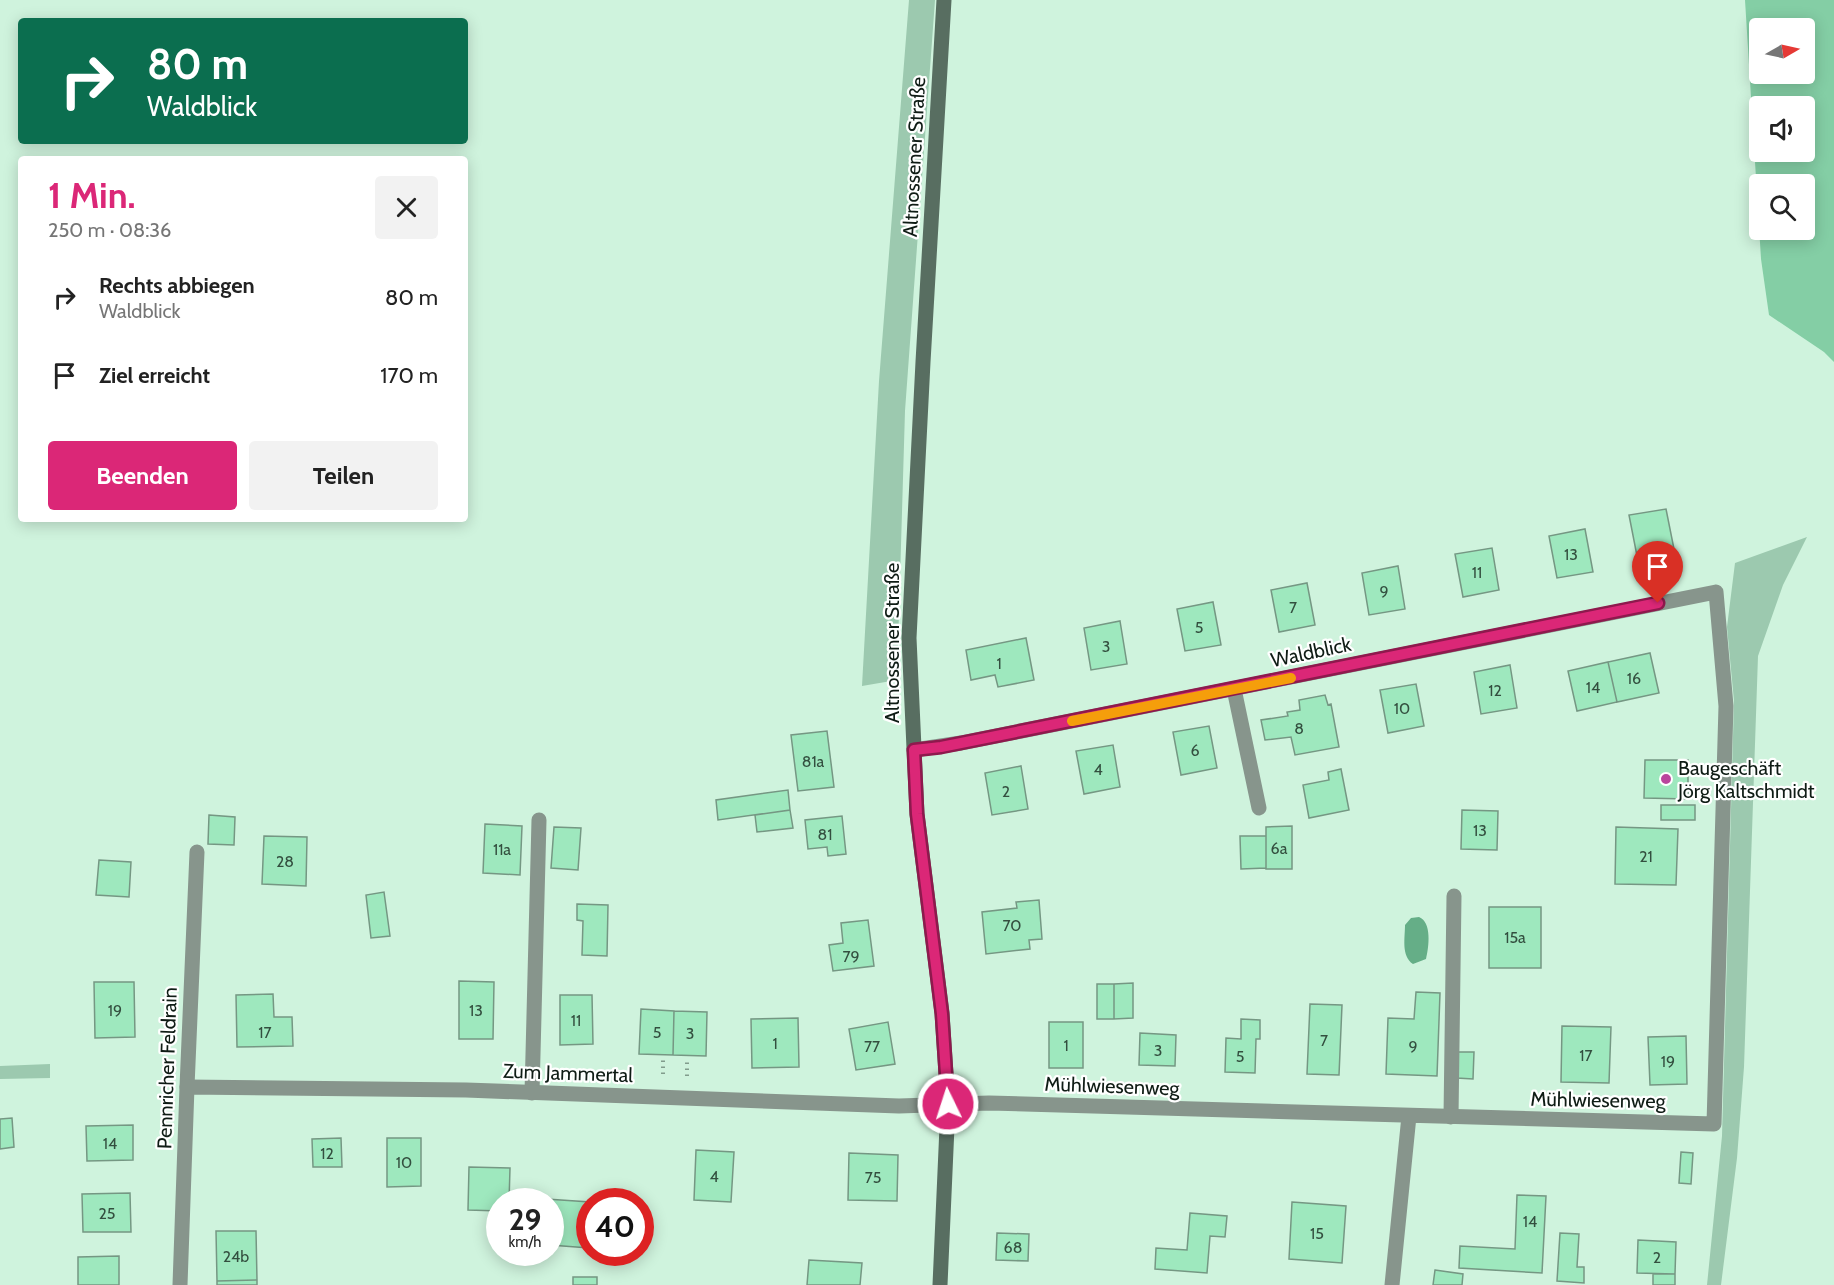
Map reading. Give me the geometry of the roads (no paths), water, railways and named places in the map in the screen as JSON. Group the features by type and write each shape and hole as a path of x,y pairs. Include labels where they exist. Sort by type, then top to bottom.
{"street":[{"name":"Altnossener Straße","path":"940,1285 948,1104 942,1014 917,814 910,627 923,350 944,0"},
{"name":"Waldblick","path":"914,750 962,743 1716,592"},
{"name":"Mühlwiesenweg","path":"948,1104 988,1103 1714,1124 1726,706 1716,592"},
{"path":"1234,689 1259,808"},
{"path":"532,1093 539,820"},
{"name":"Pennricher Feldrain","path":"180,1285 197,852"},
{"path":"1452,1117 1455,896"},
{"name":"Zum Jammertal","path":"187,1087 532,1093 899,1106 948,1104"},
{"path":"1392,1285 1409,1116"}],"place":[{"name":"Baugeschäft Jörg Kaltschmidt","path":"1666,779"}]}
